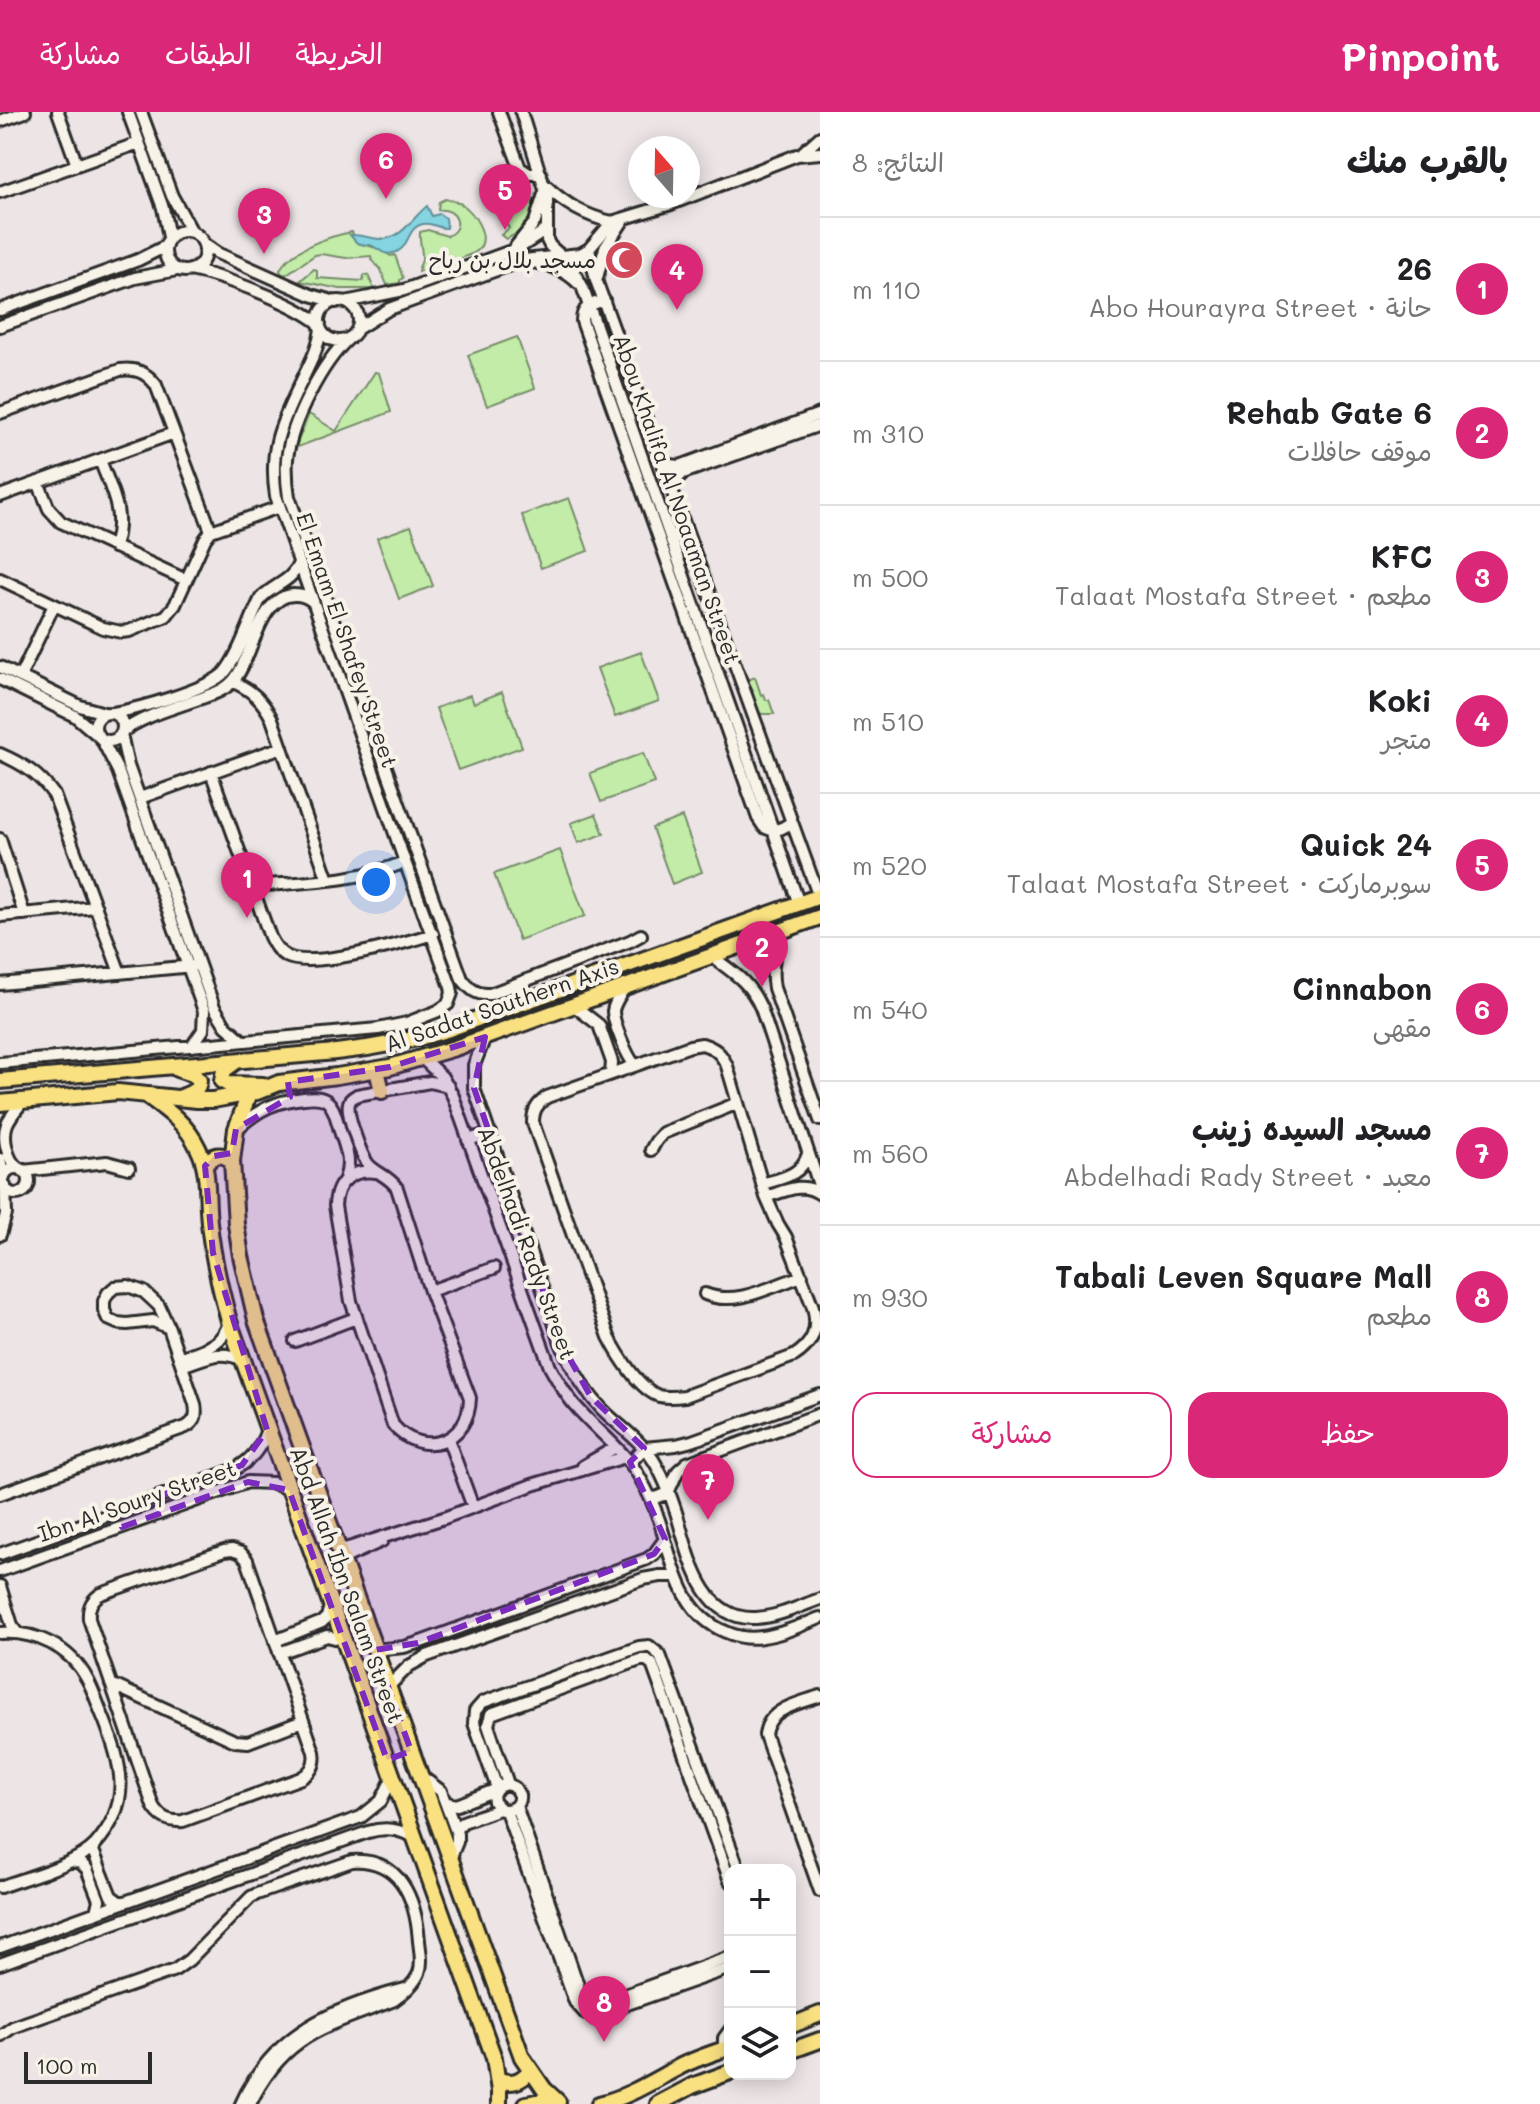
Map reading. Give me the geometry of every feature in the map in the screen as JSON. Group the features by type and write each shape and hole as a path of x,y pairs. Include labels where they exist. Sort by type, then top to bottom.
{"main road":[{"name":"Al Sadat Southern Axis","path":"0,1081 363,1049 429,1035 796,905 820,893"},
{"name":"Al Sadat Southern Axis","path":"0,1103 118,1092 213,1100 249,1094 288,1082 377,1070 423,1059 820,917"},
{"path":"235,1061 224,1070 221,1078 225,1083 269,1086"},
{"path":"169,1068 192,1074 199,1080 194,1092 178,1098"},
{"path":"377,1070 382,1091"},
{"path":"288,1082 290,1100"},
{"name":"Abd Allah Ibn Salam Street","path":"249,1094 236,1129 232,1161 236,1224 256,1320 522,2057 544,2089 560,2103"},
{"name":"Abd Allah Ibn Salam Street","path":"146,1095 188,1131 205,1166 213,1253 229,1321 494,2058 499,2104"},
{"path":"205,1166 214,1156 221,1155 232,1161"},
{"path":"387,1760 411,1751"},
{"path":"796,2022 820,2014"},
{"path":"796,2049 817,2043"},
{"path":"608,2103 683,2065 724,2049"},
{"path":"498,2079 515,2082 524,2078 530,2070"},
{"path":"658,2104 692,2086 724,2074"},
{"path":"526,2104 543,2101 560,2103"}],"street":[{"path":"0,121 25,112"},
{"path":"58,112 77,165"},
{"path":"128,112 163,208 167,261 177,270"},
{"path":"141,112 172,196 192,232"},
{"path":"146,123 151,112"},
{"path":"320,326 325,307 404,290 509,252 546,230 548,207 542,179 523,117 500,115 520,168 542,179 575,209 612,222 684,199 797,155 820,137"},
{"path":"0,192 139,143"},
{"path":"797,155 820,153"},
{"path":"797,155 820,160"},
{"path":"509,252 535,222 544,197 542,179"},
{"path":"596,280 605,248 624,219"},
{"path":"0,326 135,278 190,270 238,284 306,313 330,339 343,341 389,309 534,258 571,255 589,249 612,222"},
{"name":"Abou Khalifa Al Noaaman Street","path":"546,230 550,246 562,254 582,286 777,842 796,905"},
{"path":"0,310 138,260 180,231 192,232 217,253 311,295 354,308 359,324 353,334"},
{"path":"190,270 204,257 204,244"},
{"name":"Abou Khalifa Al Noaaman Street","path":"589,249 596,280 796,836 820,893"},
{"path":"514,264 551,266 582,286"},
{"path":"604,300 588,305 582,321 758,818 764,827 773,831 791,822"},
{"name":"El Emam El Shafey Street","path":"320,326 314,355 278,435 274,471 279,507 405,862 433,934 448,960"},
{"name":"El Emam El Shafey Street","path":"353,334 328,362 291,437 286,472 289,497 362,701 448,960"},
{"path":"0,413 120,370 144,373 156,385 211,531"},
{"path":"661,461 680,466 820,414"},
{"path":"671,488 683,473 820,425"},
{"path":"0,496 174,433"},
{"path":"100,460 119,516 114,547"},
{"path":"38,482 56,518 186,580"},
{"path":"0,579 103,628 129,631 166,616 175,605 211,531 279,507"},
{"path":"678,560 695,554"},
{"path":"0,679 75,716 99,736 111,741 143,720 216,693 233,682 261,598 290,578 299,563"},
{"path":"243,1041 219,1017 194,966 118,771 99,736 96,721 109,713 140,708 217,679 278,599 292,594 307,597 313,602"},
{"path":"20,677 54,605"},
{"path":"0,667 80,706 109,713 122,721 126,758 194,966 204,1011 205,1020 199,1039 192,1046"},
{"path":"233,682 252,692 267,709 328,880"},
{"path":"349,705 362,701"},
{"path":"140,798 282,747"},
{"path":"0,754 27,766 54,795 120,973"},
{"path":"211,772 270,937 276,948 286,956 298,960 371,951 433,934"},
{"path":"777,842 796,836"},
{"path":"0,839 24,914"},
{"path":"252,886 367,875 405,862"},
{"path":"0,916 96,907"},
{"path":"782,931 771,974 820,1120"},
{"path":"448,960 467,986 481,995 490,994 641,935"},
{"path":"711,956 743,980 753,991 761,1008 820,1191"},
{"path":"0,1063 378,1029 407,1023 448,1004 452,993 448,960"},
{"path":"0,984 194,966"},
{"path":"625,987 614,1006 614,1016 631,1061"},
{"path":"573,1005 596,1022 612,1062 611,1074"},
{"path":"596,1022 614,1016"},
{"name":"Abdelhadi Rady Street","path":"485,1037 474,1065 474,1088 569,1362 591,1397 644,1448 662,1477 692,1565 709,1598"},
{"path":"612,1062 631,1061 702,1044 713,1047 722,1055 766,1197 786,1237 816,1318 811,1341 794,1356 685,1396 658,1395 646,1388 621,1358 609,1337 533,1123 533,1113 538,1103 547,1097 611,1074 631,1061"},
{"name":"Abdelhadi Rady Street","path":"423,1059 448,1086 550,1367 568,1398 628,1460 650,1497 682,1589 696,1612"},
{"path":"376,1172 354,1173 345,1179 335,1196 356,1318 393,1425 401,1435 412,1441 436,1443 458,1432 466,1422 470,1398 430,1291 397,1188 365,1159 348,1108 354,1096 430,1082 448,1086"},
{"path":"236,1129 261,1110 280,1101 320,1098 328,1102 334,1112 348,1154 345,1179"},
{"path":"6,1214 18,1201 28,1176 10,1161 5,1133 7,1123 23,1101"},
{"path":"651,1150 663,1133 738,1103"},
{"path":"334,1112 348,1108"},
{"path":"468,1140 491,1133"},
{"path":"762,1184 799,1171 808,1154"},
{"path":"0,1159 6,1214 0,1235"},
{"path":"4,1181 12,1169 107,1162 129,1168"},
{"path":"4,1181 12,1193 24,1190 57,1167"},
{"path":"766,1197 796,1188 820,1191"},
{"path":"430,1291 494,1268"},
{"path":"705,1294 735,1299 802,1276"},
{"path":"0,1494 194,1422 197,1413 195,1404 169,1328 159,1306 144,1292 121,1286 108,1293 104,1301 108,1319 117,1323 153,1321 169,1328"},
{"path":"295,1341 356,1318"},
{"path":"181,1362 219,1341 229,1321"},
{"path":"181,1362 216,1354 229,1354 242,1360"},
{"path":"340,1555 369,1548 394,1534 575,1471 628,1460 644,1448 692,1441 820,1395"},
{"path":"650,1497 668,1493 678,1471 687,1463 820,1414"},
{"name":"Ibn Al Soury Street","path":"0,1554 242,1465 257,1451 267,1430"},
{"path":"448,1439 473,1507"},
{"path":"575,1471 616,1447"},
{"name":"Ibn Al Soury Street","path":"1,1572 248,1482 273,1483 289,1490"},
{"path":"117,1512 122,1527"},
{"path":"374,1650 418,1643 647,1559 665,1539"},
{"path":"228,1550 241,1553 247,1560 275,1641 315,1757 313,1767 306,1775 183,1821 171,1821 160,1816 153,1806 89,1619 92,1601 101,1594 228,1550"},
{"path":"388,1687 409,1666 427,1656 643,1579 677,1576"},
{"path":"0,1586 10,1620 18,1633"},
{"path":"820,1599 770,1617 753,1619 721,1609 709,1598 696,1612 718,1629 747,1638 763,1637 820,1618"},
{"path":"275,1641 322,1622 327,1617 330,1604"},
{"path":"0,1633 18,1633 42,1639 54,1644 74,1660 89,1681 116,1751 121,1779 112,1820 92,1848 72,1861 0,1887"},
{"path":"279,1653 327,1636 343,1640"},
{"path":"500,1788 474,1723 475,1711 483,1702 644,1646 657,1651 714,1819 726,1864"},
{"path":"724,1963 595,2005 583,1999 560,1948 507,1808 493,1798 500,1788 488,1717 494,1711 647,1660 652,1664 714,1819 736,1864"},
{"path":"573,1670 578,1682"},
{"path":"551,1677 556,1690"},
{"path":"111,1684 235,1741 248,1742 303,1721"},
{"path":"820,1696 778,1712 771,1717 765,1735 820,1891"},
{"path":"420,1776 441,1791 447,1803 457,1842 450,1859"},
{"path":"0,1947 361,1817 381,1801 393,1777"},
{"path":"447,1803 457,1805 500,1788 518,1791 519,1799 507,1808 463,1822 456,1829"},
{"path":"0,1964 368,1832 387,1829 406,1832 414,1837"},
{"path":"92,1848 99,1900 96,1912"},
{"path":"0,2036 13,2027 175,1970 189,1960 251,1897 352,1861 367,1860 380,1864 392,1872 410,1896 418,1926 421,1964 418,1976 394,2000 306,2032 281,2045 255,2078 241,2104"},
{"path":"72,1861 94,1872 114,1900 124,1902"},
{"path":"250,2104 275,2065 306,2032"}],"highlighted area":[{"path":"485,1037 474,1088 561,1343 591,1397 644,1448 630,1462 665,1539 654,1554 418,1643 375,1650 411,1751 387,1760 289,1490 248,1482 122,1527 117,1512 242,1465 267,1430 213,1253 205,1166 214,1156 232,1153 236,1129 290,1097 288,1082 390,1067"}],"green space":[{"path":"513,172 529,189 533,208 525,226 506,239 501,235 509,228 502,217 510,197 519,196 519,180 514,180"},
{"path":"445,199 461,204 472,214 482,232 482,245 471,254 437,263 418,272 422,258 420,232 428,230 447,236 456,228 454,215 438,210 439,202"},
{"path":"352,232 357,242 395,255 403,278 400,283 387,285 371,256 346,258 315,255 285,275 281,273 285,263 301,250 322,240"},
{"path":"314,269 317,270 317,278 363,281 364,275 368,275 374,289 340,289 300,281"},
{"path":"517,337 535,388 487,406 468,355"},
{"path":"375,372 379,373 391,412 295,448 309,414 336,431"},
{"path":"569,498 588,551 541,568 522,515"},
{"path":"411,526 433,586 399,599 377,538"},
{"path":"641,652 659,701 615,717 597,668"},
{"path":"755,677 761,695 764,694 769,700 774,714 762,714 756,710 748,680"},
{"path":"502,692 522,747 458,770 436,708 470,695 474,703"},
{"path":"643,753 654,783 601,802 590,773"},
{"path":"596,814 604,834 578,843 571,823"},
{"path":"682,817 702,872 672,884 652,828"},
{"path":"560,850 585,916 519,940 494,874"}],"water":[{"path":"427,206 432,216 439,214 446,218 447,228 426,224 418,226 398,251 384,253 370,245 357,243 350,235 389,238 402,231"}],"place":[{"name":"Cinnabon","path":"386,199"},
{"name":"Quick 24","path":"505,230"},
{"name":"KFC","path":"264,254"},
{"name":"مسجد بلال بن رباح","path":"624,260"},
{"name":"Koki","path":"677,310"},
{"name":"26","path":"247,918"},
{"name":"Rehab Gate 6","path":"762,987"},
{"name":"مسجد السيده زينب","path":"708,1520"},
{"name":"Tabali Leven Square Mall","path":"604,2042"}]}
